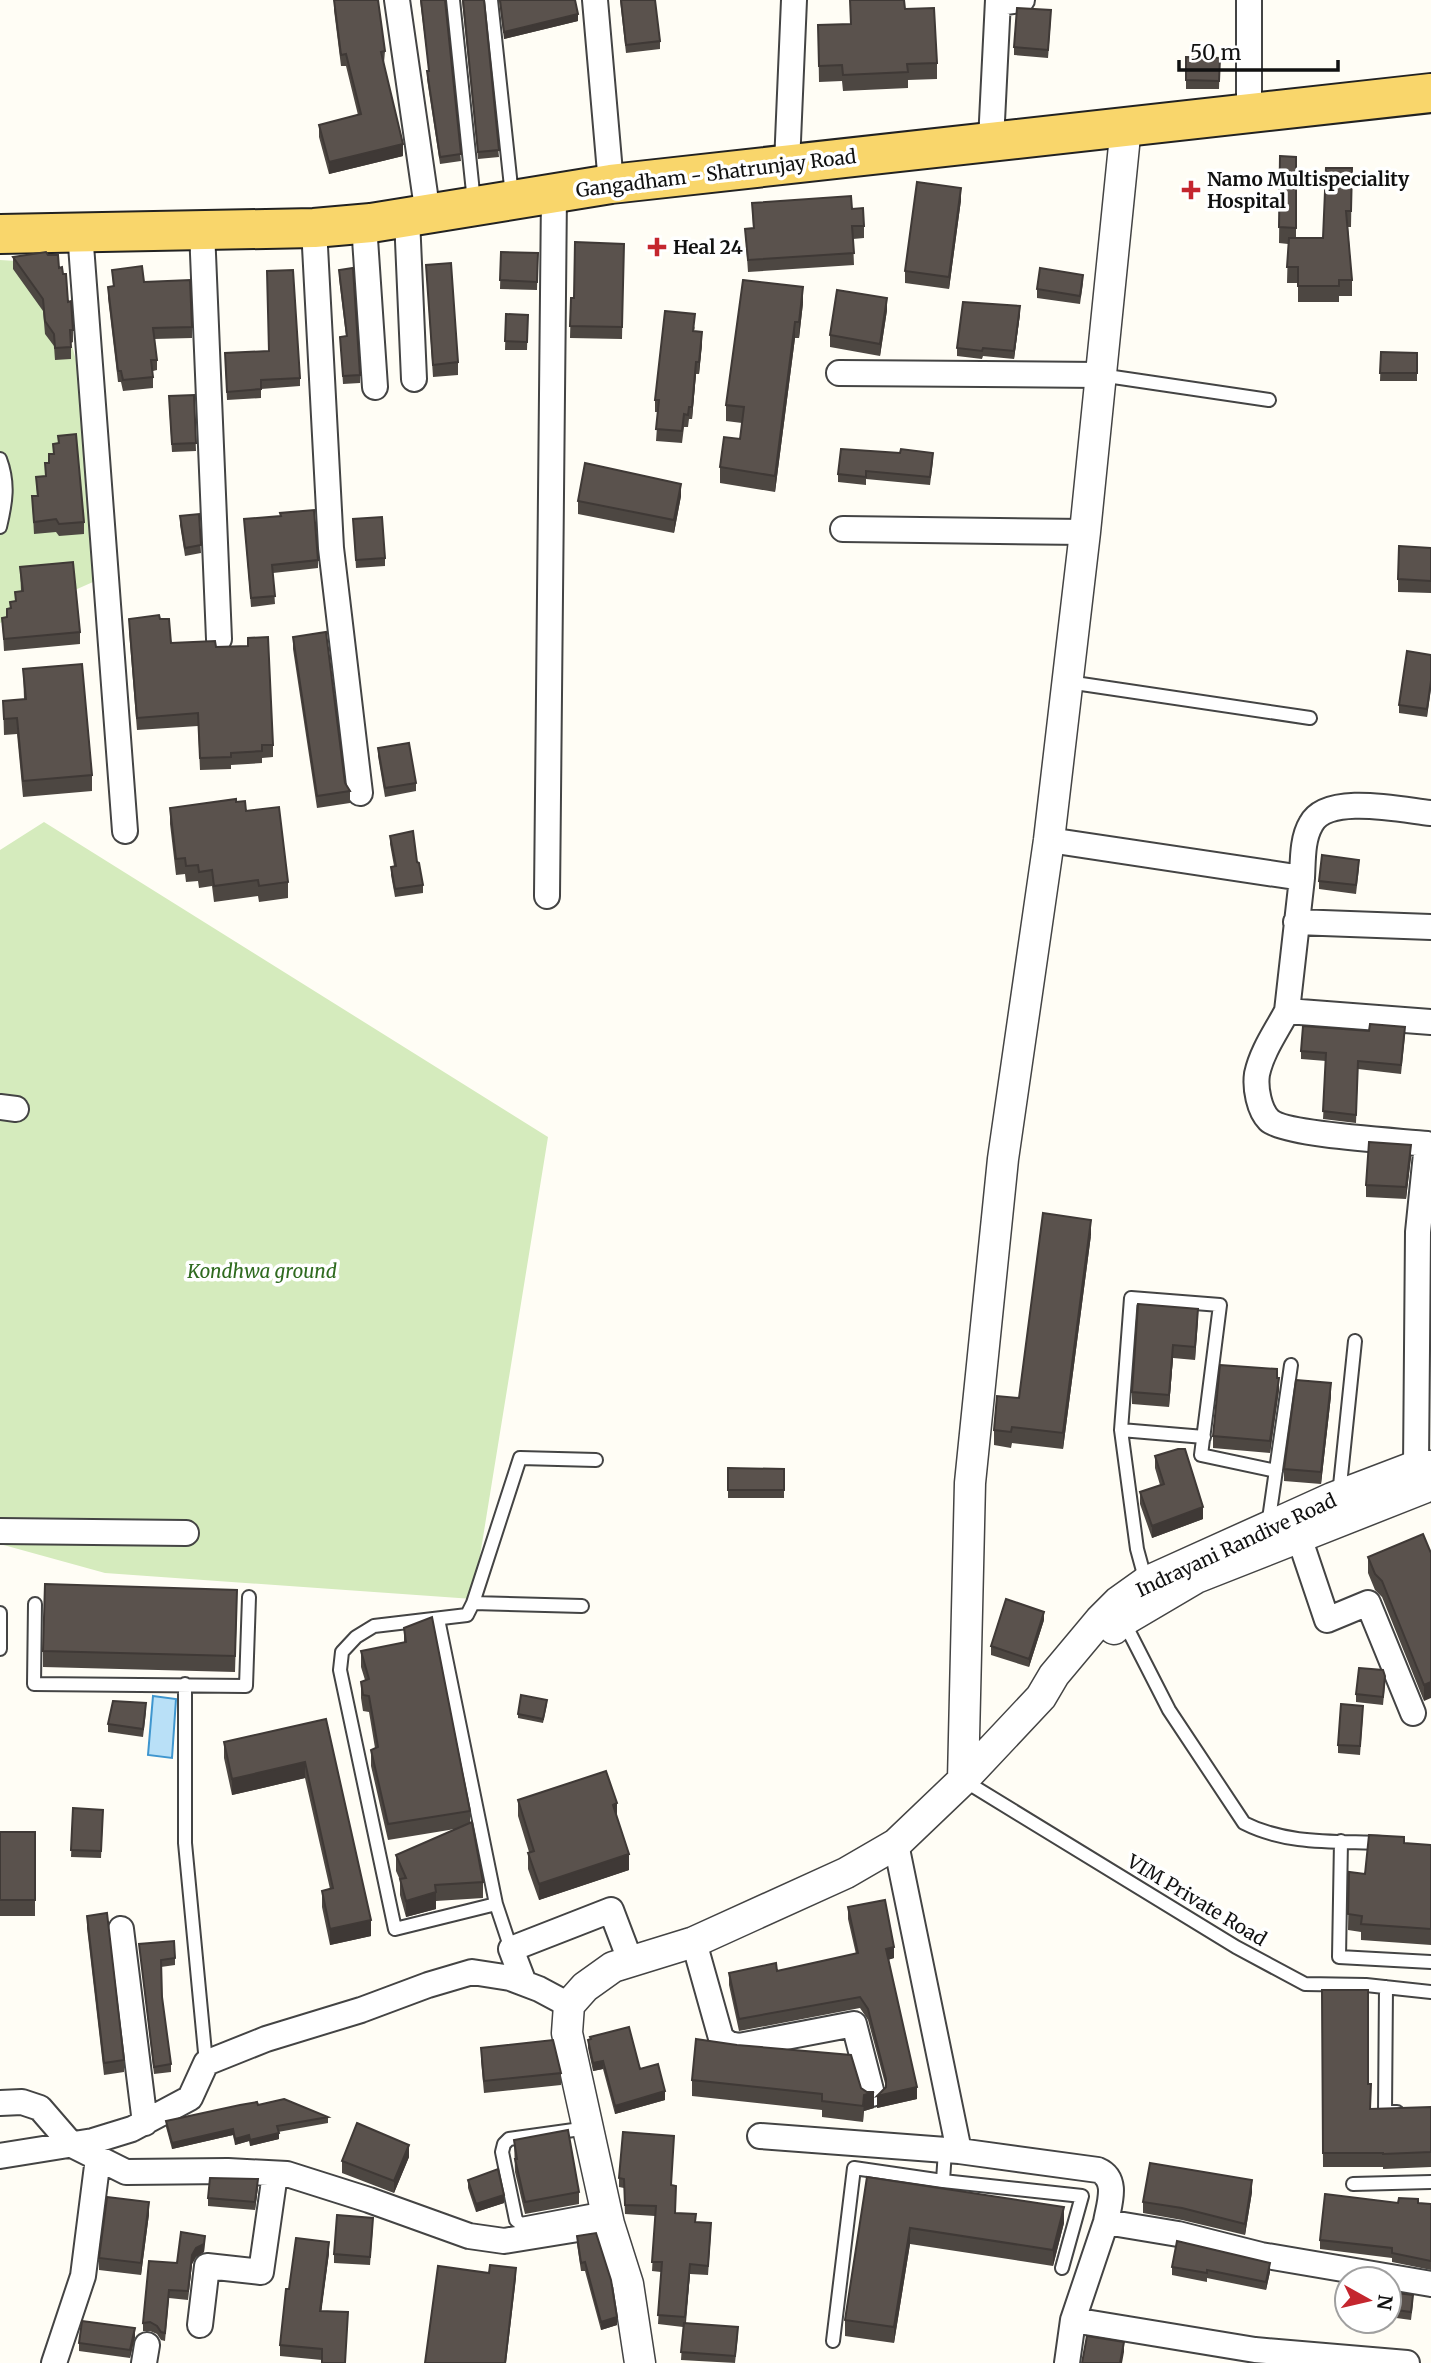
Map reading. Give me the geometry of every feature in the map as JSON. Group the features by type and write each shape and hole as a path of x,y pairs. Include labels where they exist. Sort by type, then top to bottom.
{"main road":[{"name":"Gangadham - Shatrunjay Road","path":"0,234 314,228 475,208 611,184 1431,93"}],"street":[{"path":"397,0 418,216 414,379"},
{"path":"595,0 611,184"},
{"path":"787,164 794,0"},
{"path":"1249,0 1249,112"},
{"path":"991,141 1006,1"},
{"path":"963,1780 972,1470 1003,1159 1049,840 1068,682 1126,126"},
{"path":"547,896 554,194"},
{"path":"364,223 375,387"},
{"path":"314,228 331,548 360,793"},
{"path":"202,230 219,639"},
{"path":"80,232 125,831"},
{"path":"839,373 1100,375"},
{"path":"844,529 1085,532"},
{"path":"1425,1475 1418,1232 1429,1144 1313,1132 1270,1121 1259,1103 1256,1077 1264,1051 1287,1012 1306,837 1311,823 1320,813 1351,805 1431,813"},
{"path":"1049,840 1301,878"},
{"path":"1296,922 1431,927"},
{"path":"1287,1012 1431,1022"},
{"name":"Indrayani Randive Road","path":"1121,1612 1146,1582 1268,1527 1339,1496 1425,1475"},
{"name":"Indrayani Randive Road","path":"569,2005 585,1987 613,1967 694,1942 846,1873 896,1844 963,1780 1041,1697 1054,1675 1100,1620 1299,1537 1425,1475"},
{"path":"0,1531 186,1533"},
{"path":"1299,1537 1327,1620 1367,1602 1413,1713"},
{"path":"896,1844 952,2150"},
{"path":"524,1983 511,1949 611,1910 629,1960"},
{"path":"121,1929 145,2123"},
{"path":"694,1942 721,2038 729,2044 739,2046 855,2024 872,2094"},
{"path":"0,2156 72,2145 132,2129 190,2098 206,2063 266,2039 472,1972 510,1978 569,2005 567,2033 608,2216 628,2284 640,2363"},
{"path":"0,2103 22,2102 40,2108 72,2145 126,2172 228,2171 287,2174 469,2236 504,2241 608,2216"},
{"path":"760,2136 952,2150 1105,2172 1112,2190 1106,2222 1073,2320 1067,2363"},
{"path":"54,2363 83,2276 97,2158"},
{"path":"200,2325 207,2266 261,2272 275,2174"},
{"path":"1106,2222 1178,2234 1261,2255 1431,2284"},
{"path":"1073,2320 1255,2350 1407,2363"}],"lane":[{"path":"453,0 475,208"},
{"path":"491,0 513,200"},
{"path":"1100,375 1269,400"},
{"path":"0,459 7,497 0,527"},
{"path":"1068,682 1310,718"},
{"path":"1146,1582 1137,1549 1121,1430 1131,1298 1220,1306 1201,1455 1276,1471"},
{"path":"1339,1496 1355,1341"},
{"path":"1268,1527 1291,1365"},
{"path":"1121,1430 1204,1437"},
{"path":"495,1904 395,1929 340,1670 342,1653 356,1637 373,1626 467,1615 520,1458 596,1460"},
{"path":"35,1604 34,1684 246,1686 250,1597"},
{"path":"473,1603 583,1606"},
{"path":"1121,1612 1169,1710 1244,1823 1262,1833 1289,1839 1392,1843"},
{"path":"0,1613 0,1649"},
{"path":"438,1619 495,1904 511,1949"},
{"path":"185,1684 185,1843 206,2063"},
{"name":"VIM Private Road","path":"963,1780 1236,1947 1305,1984 1431,1992"},
{"path":"1341,1841 1339,1957 1431,1962"},
{"path":"1385,1987 1385,2112 1408,2111"},
{"path":"588,2128 509,2139 504,2144 502,2152 516,2220 522,2224 608,2216"},
{"path":"943,2181 952,2150"},
{"path":"833,2341 854,2168 1082,2196 1062,2269"},
{"path":"1353,2184 1431,2182"}],"green space":[{"path":"0,260 48,263 91,412 93,582 0,623"},
{"name":"Kondhwa ground","path":"44,822 548,1137 473,1599 105,1573 0,1544 0,850"}],"water":[{"path":"153,1696 176,1699 172,1758 148,1755"}],"building":[{"path":"334,0 378,0 385,51 381,52 403,144 329,162 319,125 361,114 346,54 341,55"},
{"path":"421,0 445,0 461,154 440,157 427,71"},
{"path":"463,0 484,0 499,150 478,152"},
{"path":"500,0 575,0 578,14 504,32"},
{"path":"621,0 655,0 660,41 626,45"},
{"path":"850,0 904,0 905,9 934,8 937,63 907,64 908,72 843,75 842,65 819,66 818,25 851,24"},
{"path":"1017,8 1051,10 1048,50 1014,47"},
{"path":"1186,57 1220,58 1219,81 1186,80"},
{"path":"1280,156 1296,157 1296,228 1279,227"},
{"path":"1326,168 1352,168 1351,211 1346,211 1352,280 1339,280 1339,286 1298,286 1298,267 1287,267 1289,238 1323,238"},
{"path":"917,182 961,188 949,277 905,271"},
{"path":"851,196 852,209 863,208 864,226 852,226 854,253 748,260 745,229 754,228 752,203"},
{"path":"575,242 624,244 622,327 570,326 571,298 574,298"},
{"path":"46,252 48,255 58,255 59,268 62,267 63,274 66,274 73,330 70,330 71,347 55,348 54,334 45,321 43,299 13,257"},
{"path":"501,252 538,253 537,282 500,280"},
{"path":"451,263 458,362 433,365 426,265"},
{"path":"142,266 144,282 190,280 192,327 153,328 157,360 151,360 153,377 123,380 121,371 118,371 108,287 114,286 112,270"},
{"path":"353,268 360,375 343,376 340,337 347,336 339,270"},
{"path":"1040,268 1083,275 1080,296 1037,289"},
{"path":"293,270 300,378 261,380 261,389 227,392 225,353 269,351 267,271"},
{"path":"743,280 803,287 799,322 795,322 775,476 720,467 724,437 740,439 744,407 726,405"},
{"path":"837,290 887,298 880,344 830,335"},
{"path":"963,302 1020,306 1014,351 957,348"},
{"path":"665,311 695,314 693,331 702,332 692,407 689,407 688,415 684,414 682,431 656,429 659,400 655,400"},
{"path":"506,314 528,315 527,342 505,341"},
{"path":"1381,352 1417,353 1417,373 1380,373"},
{"path":"194,395 196,443 172,444 169,396"},
{"path":"76,434 84,522 59,524 56,519 34,522 32,496 38,496 36,477 46,476 45,463 49,463 49,454 54,454 53,444 59,443 58,436"},
{"path":"841,449 900,453 901,449 933,453 930,477 866,471 866,477 838,474"},
{"path":"585,463 681,484 674,520 578,501"},
{"path":"314,510 318,560 272,565 275,596 251,598 244,519"},
{"path":"199,514 201,545 185,548 180,516"},
{"path":"382,517 385,558 356,560 353,519"},
{"path":"1399,546 1431,548 1431,581 1398,579"},
{"path":"73,562 80,632 4,639 2,618 7,617 7,609 11,608 10,602 16,601 15,592 23,591 20,567"},
{"path":"159,615 160,619 169,619 171,643 215,641 216,647 248,646 248,638 268,637 273,745 262,745 262,751 231,753 231,757 200,758 198,713 137,718 129,619"},
{"path":"326,632 345,783 350,791 317,796 293,637"},
{"path":"1407,651 1431,655 1427,709 1399,705"},
{"path":"82,664 92,775 23,781 17,718 4,719 3,701 26,699 23,669"},
{"path":"409,743 416,783 385,788 378,748"},
{"path":"236,799 236,802 245,801 246,811 279,807 288,882 259,886 258,880 214,886 212,870 199,872 198,865 186,866 185,858 176,859 170,808"},
{"path":"413,831 423,885 395,889 391,867 396,866 390,836"},
{"path":"1322,855 1359,860 1356,885 1319,881"},
{"path":"1370,1024 1405,1027 1401,1065 1358,1061 1356,1115 1323,1111 1326,1053 1301,1051 1303,1026 1369,1031"},
{"path":"1369,1142 1411,1145 1406,1187 1366,1185"},
{"path":"1043,1213 1091,1220 1063,1433 1012,1427 1011,1432 994,1430 997,1396 1019,1398"},
{"path":"1138,1304 1198,1309 1195,1347 1173,1345 1169,1395 1132,1392"},
{"path":"1220,1365 1277,1369 1279,1378 1270,1441 1213,1436"},
{"path":"1296,1380 1331,1383 1321,1472 1284,1469"},
{"path":"1185,1449 1203,1507 1152,1526 1140,1492 1164,1484 1155,1456"},
{"path":"728,1468 784,1469 784,1490 728,1490"},
{"path":"1423,1534 1431,1553 1431,1682 1424,1685 1382,1581 1375,1574 1368,1557"},
{"path":"45,1584 237,1590 235,1656 43,1651"},
{"path":"1006,1599 1044,1612 1029,1659 991,1646"},
{"path":"432,1617 470,1811 388,1824 371,1750 378,1747 369,1696 363,1695 361,1682 369,1679 361,1651 406,1642 404,1628"},
{"path":"1359,1668 1383,1670 1383,1697 1356,1694"},
{"path":"521,1695 547,1700 543,1719 518,1714"},
{"path":"113,1701 146,1703 143,1729 108,1724"},
{"path":"1341,1704 1363,1706 1360,1746 1338,1745"},
{"path":"326,1719 371,1920 330,1929 322,1891 333,1888 305,1762 232,1779 224,1742"},
{"path":"606,1771 617,1803 613,1805 629,1854 539,1884 528,1853 534,1851 518,1800"},
{"path":"73,1808 103,1810 101,1851 71,1850"},
{"path":"472,1822 483,1882 435,1885 436,1892 406,1901 400,1879 406,1878 396,1855"},
{"path":"0,1832 35,1832 35,1900 0,1900"},
{"path":"1369,1835 1404,1837 1404,1843 1431,1845 1431,1929 1361,1924 1362,1916 1348,1914 1349,1872 1365,1874"},
{"path":"885,1900 894,1947 886,1949 917,2087 877,2096 886,2087 886,2079 868,2009 860,1997 739,2019 729,1973 776,1963 777,1971 858,1953 848,1907"},
{"path":"107,1913 124,2060 104,2063 87,1916"},
{"path":"174,1941 175,1958 161,1960 162,1997 171,2064 154,2067 139,1944"},
{"path":"1322,1990 1368,1990 1370,2109 1431,2107 1431,2152 1323,2153"},
{"path":"629,2027 640,2069 658,2064 665,2091 615,2106 603,2061 593,2063 588,2040 590,2037"},
{"path":"696,2039 851,2055 861,2088 874,2092 864,2095 863,2106 822,2101 822,2094 692,2080"},
{"path":"553,2040 561,2073 484,2081 481,2048"},
{"path":"284,2099 328,2117 277,2126 279,2133 250,2140 249,2135 235,2139 233,2129 172,2143 166,2121 240,2105 257,2102 258,2105"},
{"path":"357,2123 409,2145 394,2181 342,2161"},
{"path":"568,2130 579,2192 525,2202 515,2159 514,2140"},
{"path":"623,2132 674,2136 671,2185 676,2186 675,2213 696,2214 695,2222 711,2223 708,2266 690,2264 685,2317 658,2315 662,2262 652,2262 656,2206 625,2205 624,2179 619,2178"},
{"path":"1150,2163 1252,2180 1245,2224 1182,2208 1143,2202"},
{"path":"498,2169 504,2195 476,2204 468,2180"},
{"path":"867,2177 1064,2207 1053,2250 910,2228 894,2327 845,2320"},
{"path":"210,2178 258,2179 255,2202 208,2198"},
{"path":"1325,2194 1398,2203 1399,2198 1418,2199 1418,2203 1431,2204 1431,2261 1392,2253 1392,2248 1320,2240"},
{"path":"107,2197 149,2202 141,2263 99,2258"},
{"path":"337,2215 373,2218 370,2257 334,2254"},
{"path":"181,2232 205,2236 204,2244 196,2248 192,2255 188,2291 169,2290 165,2333 150,2322 143,2323 149,2261 177,2263"},
{"path":"596,2233 611,2280 617,2317 601,2322 585,2262 581,2263 577,2236"},
{"path":"296,2238 329,2242 320,2311 348,2312 345,2363 322,2363 322,2349 280,2345 286,2289 289,2289"},
{"path":"1177,2241 1270,2263 1266,2282 1207,2270 1207,2273 1172,2267"},
{"path":"490,2265 516,2268 505,2363 425,2363 438,2266 489,2273"},
{"path":"1403,2294 1413,2295 1411,2312 1403,2311"},
{"path":"82,2321 135,2328 130,2350 79,2343"},
{"path":"684,2323 738,2327 735,2356 681,2352"},
{"path":"1087,2336 1124,2342 1120,2363 1082,2363"}],"place":[{"name":"Namo Multispeciality Hospital","path":"1191,190"},
{"name":"Heal 24","path":"657,247"}]}
